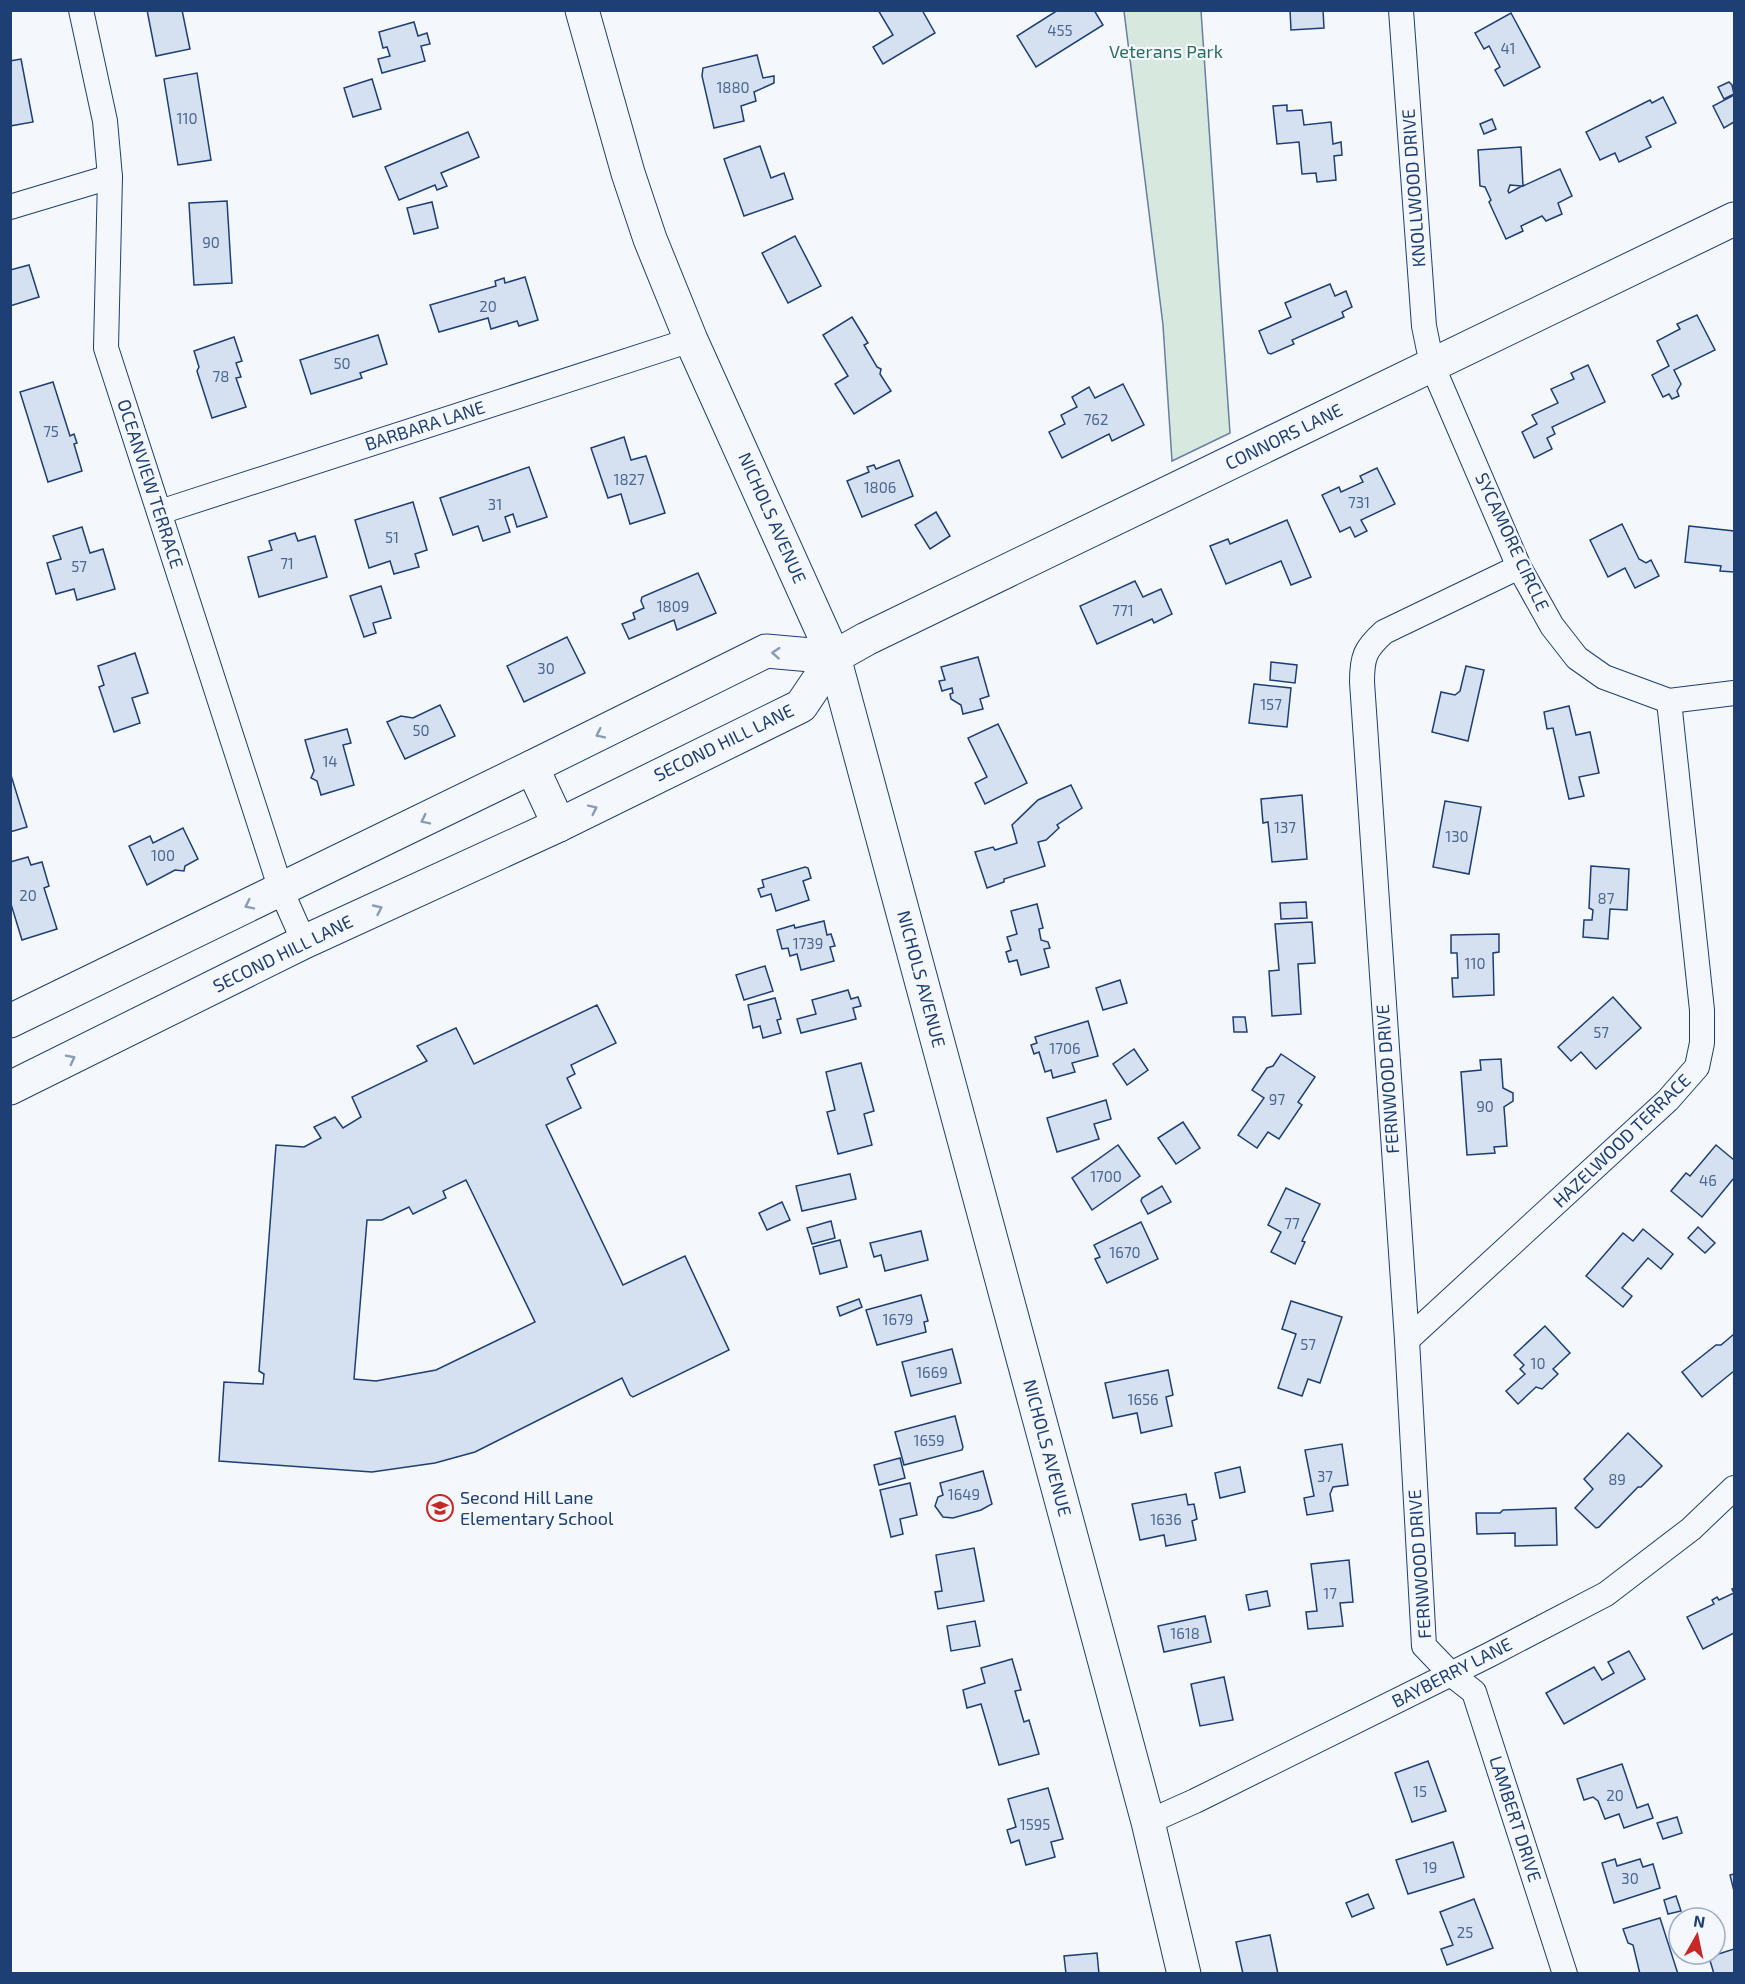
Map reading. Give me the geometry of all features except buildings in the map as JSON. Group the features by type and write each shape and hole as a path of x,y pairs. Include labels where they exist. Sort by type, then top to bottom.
{"street":[{"name":"OCEANVIEW TERRACE","path":"81,10 105,121 110,177 106,348 281,890 304,942"},
{"name":"NICHOLS AVENUE","path":"582,10 650,239 691,340 834,657 1148,1822 1184,1974"},
{"name":"KNOLLWOOD DRIVE","path":"1401,10 1424,326 1432,365"},
{"path":"10,207 110,177"},
{"name":"CONNORS LANE","path":"834,657 866,639 1734,219"},
{"name":"BARBARA LANE","path":"160,512 691,340"},
{"name":"SYCAMORE CIRCLE","path":"1432,365 1519,567 1552,626 1577,658 1604,677 1669,701 1734,693"},
{"name":"FERNWOOD DRIVE","path":"1451,1674 1424,1646 1407,1340 1386,1058 1362,663 1369,646 1384,632 1519,567"},
{"path":"10,1021 766,651 834,657"},
{"name":"SECOND HILL LANE","path":"13,1082 304,942 559,825 801,706 834,657"},
{"name":"HAZELWOOD TERRACE","path":"1407,1340 1668,1100 1697,1067 1702,1043 1702,1010 1669,701"},
{"path":"532,767 559,825"},
{"name":"BAYBERRY LANE","path":"1148,1822 1451,1674 1606,1594 1691,1529 1734,1488"},
{"name":"LAMBERT DRIVE","path":"1451,1674 1474,1692 1565,1974"}],"green space":[{"name":"Veterans Park","path":"1124,11 1201,11 1230,433 1172,461 1163,325"}],"place":[{"name":"Second Hill Lane Elementary School","path":"440,1508"}]}
